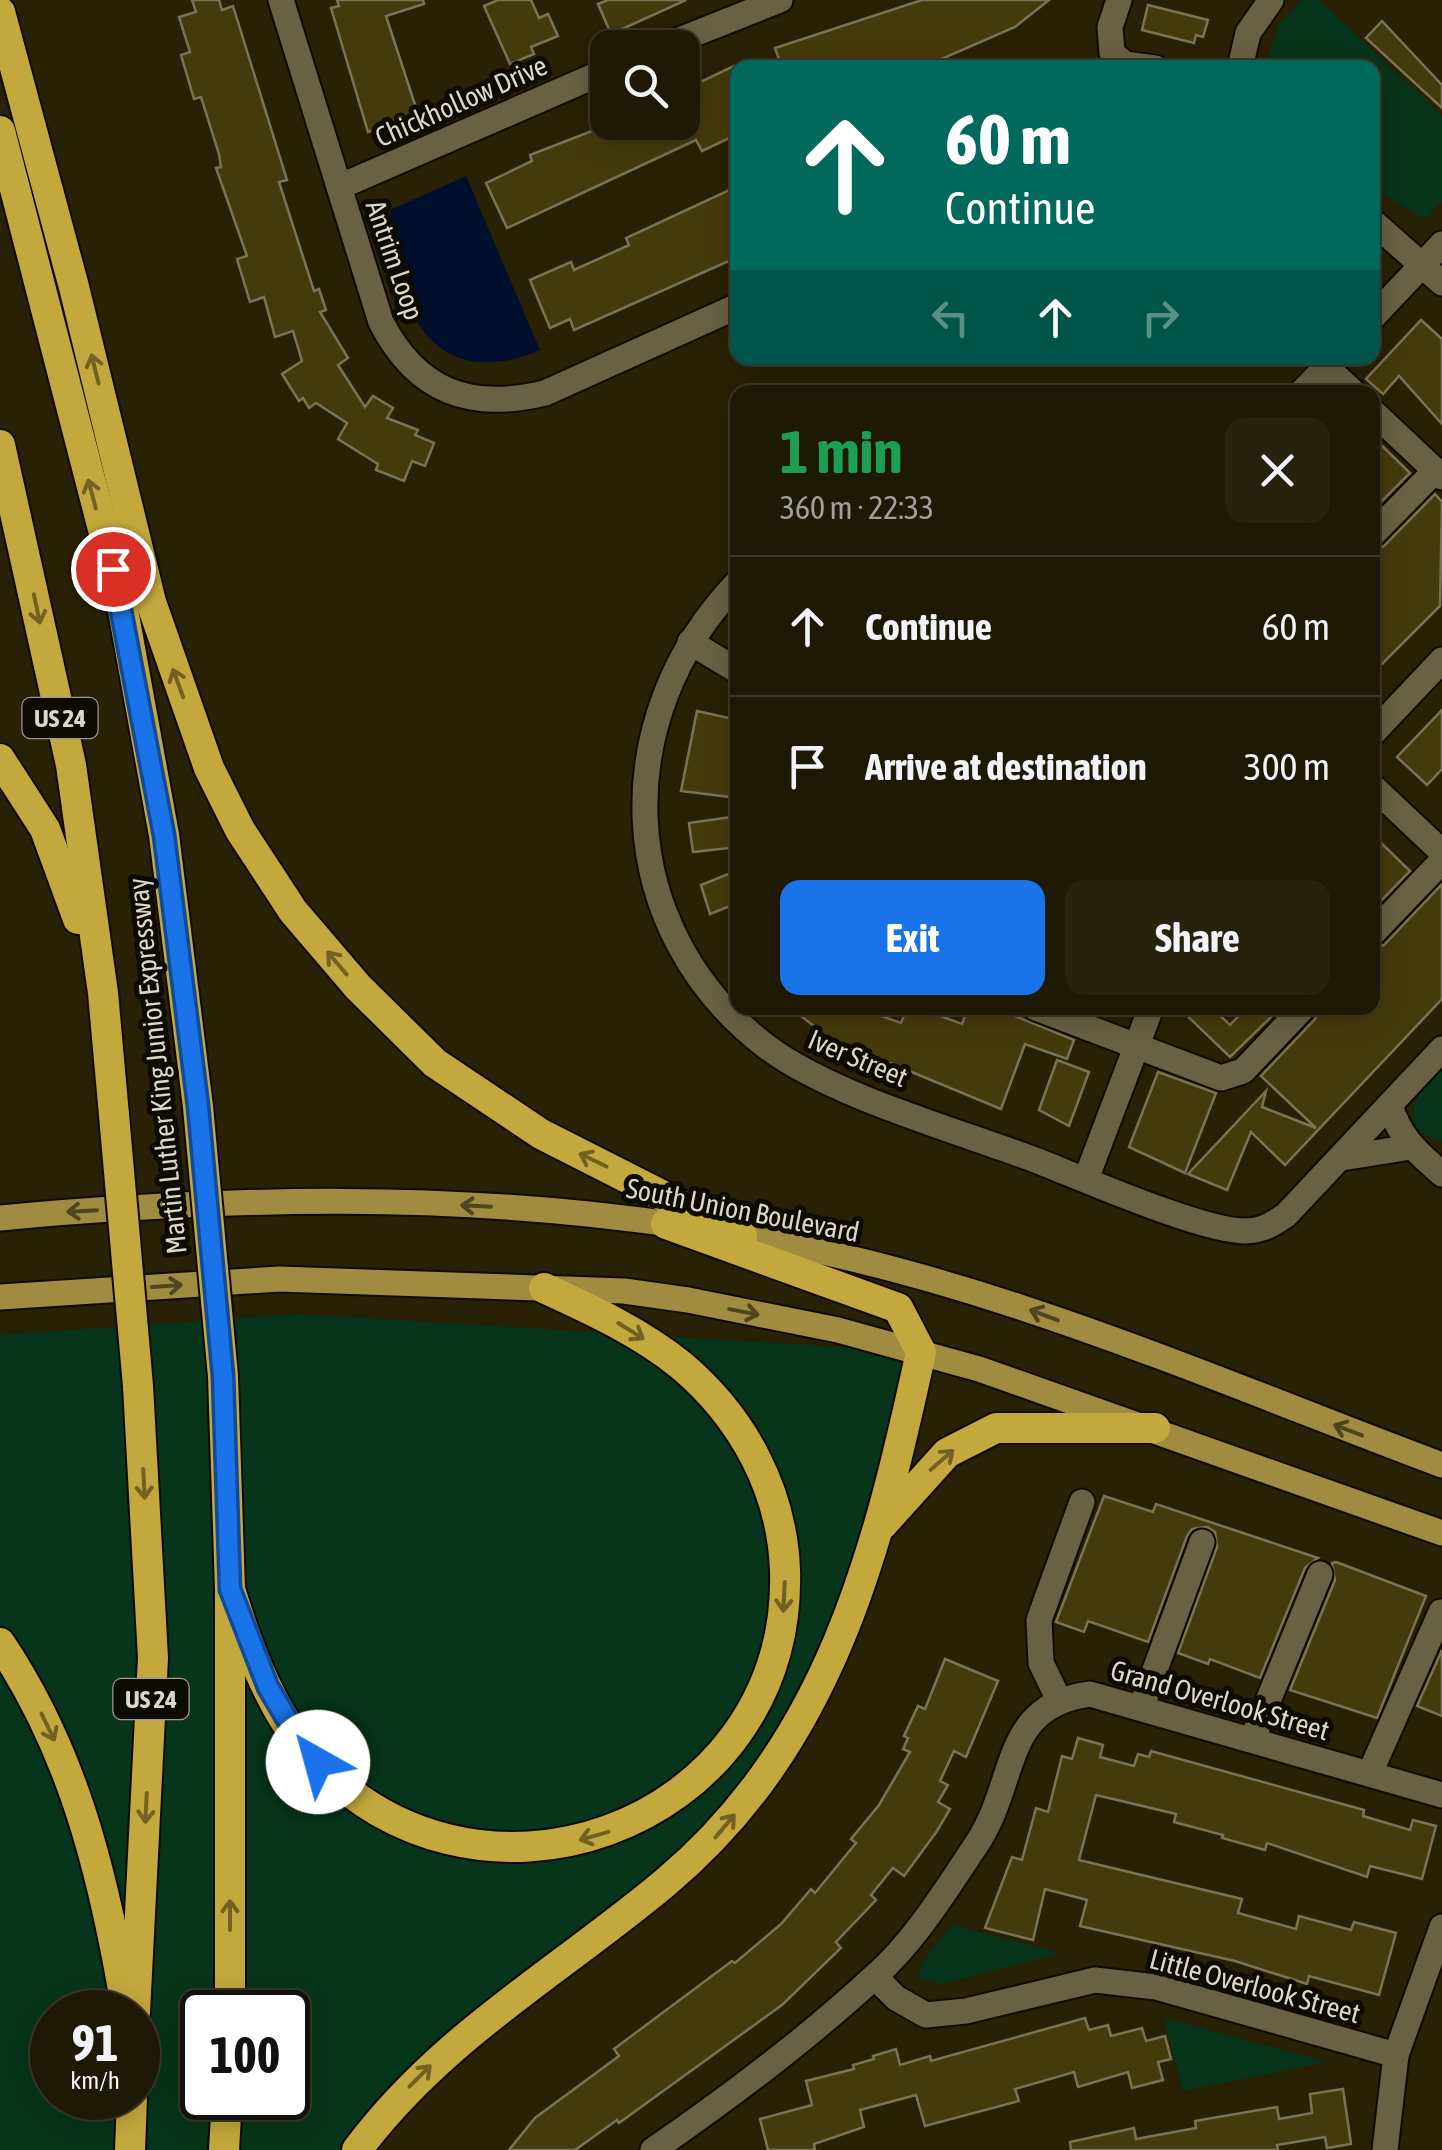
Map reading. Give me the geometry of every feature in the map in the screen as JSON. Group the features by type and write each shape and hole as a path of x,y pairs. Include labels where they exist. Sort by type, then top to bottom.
{"highway":[{"path":"0,12 74,287 151,602 209,768 240,830 293,911 358,987 435,1063 541,1134 742,1236"},
{"name":"Martin Luther King Junior Expressway","path":"0,131 121,599 164,835 198,1106 223,1376 230,1589 230,1990"},
{"name":"Martin Luther King Junior Expressway","path":"0,446 70,765 102,993 138,1386 154,1658 136,1990"},
{"path":"9,770 56,855 102,993"},
{"path":"357,2150 389,2107 442,2054 664,1883 727,1824 773,1768 822,1684 863,1582 920,1352 898,1308 666,1224"},
{"path":"230,1589 268,1687 303,1746 365,1802 396,1821 434,1836 476,1845 556,1846 600,1835 640,1818 702,1773 748,1716 776,1646 785,1579 779,1516 751,1449 707,1390 670,1357 610,1318 544,1288"},
{"path":"876,1532 947,1453 996,1428 1155,1428"},
{"path":"0,1643 28,1685 52,1734 91,1835 123,1990"},
{"path":"130,2150 131,2120"},
{"path":"224,2150 226,2120"}],"main road":[{"name":"South Union Boulevard","path":"0,1218 381,1200 602,1214 742,1236 917,1276 1026,1308 1442,1465"},
{"path":"0,1297 279,1279 624,1291 688,1300 920,1352 1155,1428 1442,1533"}],"street":[{"name":"Antrim Loop","path":"281,0 381,322 392,345 430,383 483,401 512,401 545,393 730,310"},
{"path":"685,30 712,11 780,0"},
{"path":"1119,0 1110,28 1112,53 1120,60"},
{"path":"1242,60 1248,32 1271,0"},
{"name":"Chickhollow Drive","path":"339,188 590,78"},
{"path":"1380,228 1442,283"},
{"path":"1380,310 1442,244"},
{"path":"1309,385 1327,365"},
{"path":"1332,365 1348,385"},
{"path":"1380,418 1439,473 1380,528"},
{"name":"Iver Street","path":"730,592 690,642 654,720 644,800 652,874 665,914 697,974 730,1011"},
{"path":"690,642 730,667"},
{"path":"1380,726 1442,660"},
{"path":"1380,794 1442,852"},
{"path":"1380,926 1442,861"},
{"name":"Iver Street","path":"733,1015 795,1065 1086,1180 1222,1228 1258,1230 1286,1215 1342,1158"},
{"path":"1054,1015 1222,1078 1243,1071 1296,1015"},
{"path":"1086,1180 1148,1015"},
{"path":"1342,1158 1442,1049"},
{"path":"1390,1105 1396,1127 1411,1147 1442,1174"},
{"path":"1342,1158 1411,1147"},
{"path":"653,2150 744,2088 875,1977 908,1940 979,1841 1031,1718 1058,1698 1041,1662 1039,1620 1082,1502"},
{"path":"1141,1708 1202,1542"},
{"path":"1252,1740 1320,1574"},
{"path":"1370,1773 1441,1612"},
{"name":"Grand Overlook Street","path":"1058,1698 1090,1694 1442,1795"},
{"path":"1385,2150 1396,2054 1442,1927"},
{"name":"Little Overlook Street","path":"875,1977 896,1998 926,2015 966,2012 1095,1980 1156,1987 1396,2054"}],"green space":[{"path":"1302,0 1319,0 1442,116 1442,201 1425,219 1380,192 1380,60 1267,60 1279,24"},
{"path":"1442,1063 1442,1141 1426,1135 1413,1117 1419,1095"},
{"path":"297,1314 921,1352 863,1582 773,1769 359,2150 0,2150 0,1335"},
{"path":"952,1925 1061,1953 941,1984 917,1978 924,1960"},
{"path":"1164,2018 1328,2062 1183,2091"}],"water":[{"path":"466,176 540,350 502,361 471,361 445,351 424,332 409,308 392,245 390,210"}],"building":[{"path":"192,0 219,0 222,10 233,6 287,180 279,182 314,291 319,289 326,310 320,312 348,358 338,365 365,407 373,396 393,408 387,418 418,430 415,435 434,443 425,466 412,461 404,481 376,470 378,464 338,439 347,423 316,403 309,408 303,398 299,401 282,374 302,361 293,331 275,337 264,297 250,302 237,259 247,256 216,168 221,167 219,154 201,97 194,99 181,55 190,52 179,17 196,12"},
{"path":"337,0 423,0 424,4 386,16 419,117 368,132 331,8 339,6"},
{"path":"498,0 531,0 539,18 548,14 558,36 531,47 534,54 510,64 484,6"},
{"path":"608,0 686,0 620,30 609,30 598,4"},
{"path":"922,0 1049,0 1015,27 939,60 779,60 775,48"},
{"path":"1148,5 1208,20 1203,37 1196,35 1194,43 1142,30"},
{"path":"1382,21 1442,85 1442,108 1366,38"},
{"path":"730,68 730,138 702,151 696,140 700,140 700,82"},
{"path":"590,132 590,140 696,140 507,228 486,183 532,161 530,155"},
{"path":"730,190 730,261 574,330 570,319 550,328 530,280 571,262 574,270 629,245 626,238"},
{"path":"1421,320 1442,339 1442,424 1399,376 1383,394 1380,385 1366,379"},
{"path":"1380,444 1410,473 1380,503"},
{"path":"1435,494 1442,502 1440,606 1380,666 1380,548"},
{"path":"1442,710 1442,769 1427,785 1397,757"},
{"path":"697,711 730,718 730,797 681,791"},
{"path":"730,817 730,848 693,852 689,823"},
{"path":"1380,842 1410,871 1380,902"},
{"path":"730,873 730,906 710,914 701,885"},
{"path":"1442,884 1442,999 1285,1165 1251,1132 1227,1190 1188,1174 1266,1091 1262,1107 1316,1128 1261,1076 1317,1015 1380,1015 1380,947"},
{"path":"800,1015 879,1015 901,1023 904,1015 938,1015 962,1024 965,1015 1012,1015 1074,1040 1067,1059 1025,1044 1001,1109 849,1046 846,1052 811,1035 815,1027"},
{"path":"1186,1015 1219,1015 1230,1025 1239,1015 1272,1016 1230,1057"},
{"path":"1057,1060 1089,1072 1069,1126 1039,1110"},
{"path":"1158,1072 1216,1093 1185,1173 1129,1147"},
{"path":"1104,1496 1153,1512 1156,1504 1318,1558 1305,1568 1260,1678 1210,1659 1208,1664 1178,1653 1217,1547 1215,1532 1207,1527 1192,1529 1187,1536 1148,1642 1088,1621 1084,1632 1056,1622"},
{"path":"1332,1563 1426,1596 1377,1718 1290,1690 1335,1580"},
{"path":"1442,1650 1442,1716 1417,1706"},
{"path":"945,1659 998,1681 966,1757 954,1751 940,1781 948,1785 938,1802 950,1809 904,1876 893,1868 871,1895 876,1900 836,1942 841,1948 782,2005 619,2123 617,2120 575,2150 509,2150 535,2118 619,2056 614,2049 732,1961 735,1963 781,1924 811,1889 815,1893 856,1843 851,1839 879,1805 910,1752 903,1749 908,1738 904,1736 918,1706 925,1709"},
{"path":"1078,1738 1103,1745 1100,1757 1134,1766 1138,1754 1149,1757 1151,1751 1364,1810 1363,1816 1410,1830 1413,1820 1436,1826 1422,1879 1370,1866 1367,1877 1267,1843 1265,1850 1222,1838 1223,1835 1174,1822 1176,1814 1096,1795 1079,1860 1242,1899 1238,1913 1296,1929 1299,1916 1351,1930 1354,1922 1396,1933 1379,1995 1309,1976 1307,1984 1235,1961 1080,1926 1087,1900 1045,1889 1033,1940 985,1928 1012,1857 1022,1860 1036,1808 1048,1812 1062,1756 1072,1759"},
{"path":"1085,2018 1089,2030 1108,2025 1111,2036 1142,2028 1146,2041 1165,2036 1171,2059 1158,2062 1163,2080 1132,2088 1128,2072 1078,2087 1074,2072 1015,2089 1019,2101 925,2126 916,2095 860,2110 864,2127 814,2144 815,2150 768,2150 760,2119 812,2105 806,2081 854,2069 853,2065 896,2049 900,2065 930,2056 931,2061"},
{"path":"1343,2089 1351,2144 1327,2148 1325,2137 1277,2145 1278,2150 1071,2150 1070,2142 1134,2128 1136,2139 1196,2128 1195,2121 1277,2107 1279,2119 1312,2113 1310,2094"}],"route":[{"path":"113,569 164,835 198,1106 223,1376 230,1589 268,1687 303,1746 318,1762"}]}
